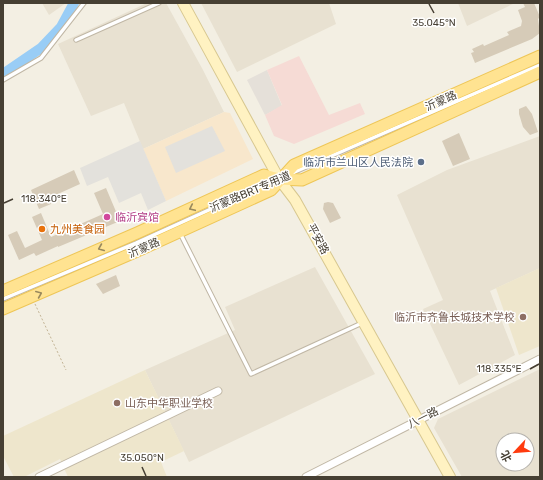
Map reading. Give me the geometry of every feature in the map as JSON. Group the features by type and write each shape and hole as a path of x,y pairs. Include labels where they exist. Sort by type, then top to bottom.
{"main road":[{"name":"平安路","path":"183,3 280,179 296,200 450,477"},
{"name":"沂蒙路","path":"3,309 180,232 271,190 294,165 540,56"},
{"name":"沂蒙路","path":"3,291 137,233 264,175 280,179 302,180 540,72"}],"street":[{"name":"八一路","path":"306,477 540,359"},
{"path":"39,477 218,391"}],"lane":[{"path":"3,80 41,58 84,3"},
{"path":"76,40 160,3"},
{"name":"沂蒙路BRT专用道","path":"3,299 136,243 268,182 280,179 540,65"},
{"path":"180,232 251,374 353,325 364,322"}],"path":[{"path":"35,304 66,370"}],"shaded area":[{"path":"42,3 66,3 49,15"},
{"path":"147,3 166,3 224,112 143,149 124,103 91,116 58,44"},
{"path":"201,3 329,3 336,24 237,72"},
{"path":"458,3 515,3 467,26"},
{"path":"299,56 329,115 360,103 365,114 294,144 274,136 265,115 282,105 267,70"},
{"path":"267,70 282,106 265,115 247,80"},
{"path":"224,112 230,113 253,159 166,201 143,149"},
{"path":"212,126 225,151 176,173 165,147"},
{"path":"540,136 540,268 490,291 515,355 459,385 423,309 443,300 397,195 447,170"},
{"path":"140,141 166,201 148,210 141,193 119,203 108,177 87,186 80,168"},
{"path":"315,267 375,374 189,462 145,370 235,330 225,307"},
{"name":"临沂市齐鲁长城技术学校","path":"540,268 540,346 519,355 496,288"},
{"path":"540,369 540,477 462,477 434,428 438,419"},
{"name":"山东中华职业学校","path":"145,370 184,451 161,462 167,477 68,477 60,459 24,477 14,477 3,456 3,436"}],"building":[{"path":"523,3 534,3 540,17 538,19 540,33 532,39 475,63 471,53 474,52 472,49 483,44 484,46 509,35 507,32 521,26 522,21 518,10 525,7"},
{"path":"526,106 532,114 538,132 530,135 523,127 519,114 519,109"},
{"path":"459,133 470,159 453,166 442,141"},
{"path":"74,170 80,184 49,198 51,204 39,209 31,190"},
{"path":"106,188 120,221 36,256 34,253 19,260 8,235 17,231 25,248 42,240 32,217 41,213 51,237 103,214 94,193"},
{"path":"324,203 333,203 341,218 330,223 323,209"},
{"path":"116,275 120,286 103,294 96,284"}],"waterway":[{"path":"3,74 41,48 61,27 74,3"}],"place":[{"name":"临沂市兰山区人民法院","path":"421,162"},
{"name":"临沂宾馆","path":"107,217"},
{"name":"九州美食园","path":"42,229"},
{"name":"临沂市齐鲁长城技术学校","path":"523,317"},
{"name":"山东中华职业学校","path":"117,403"}]}
